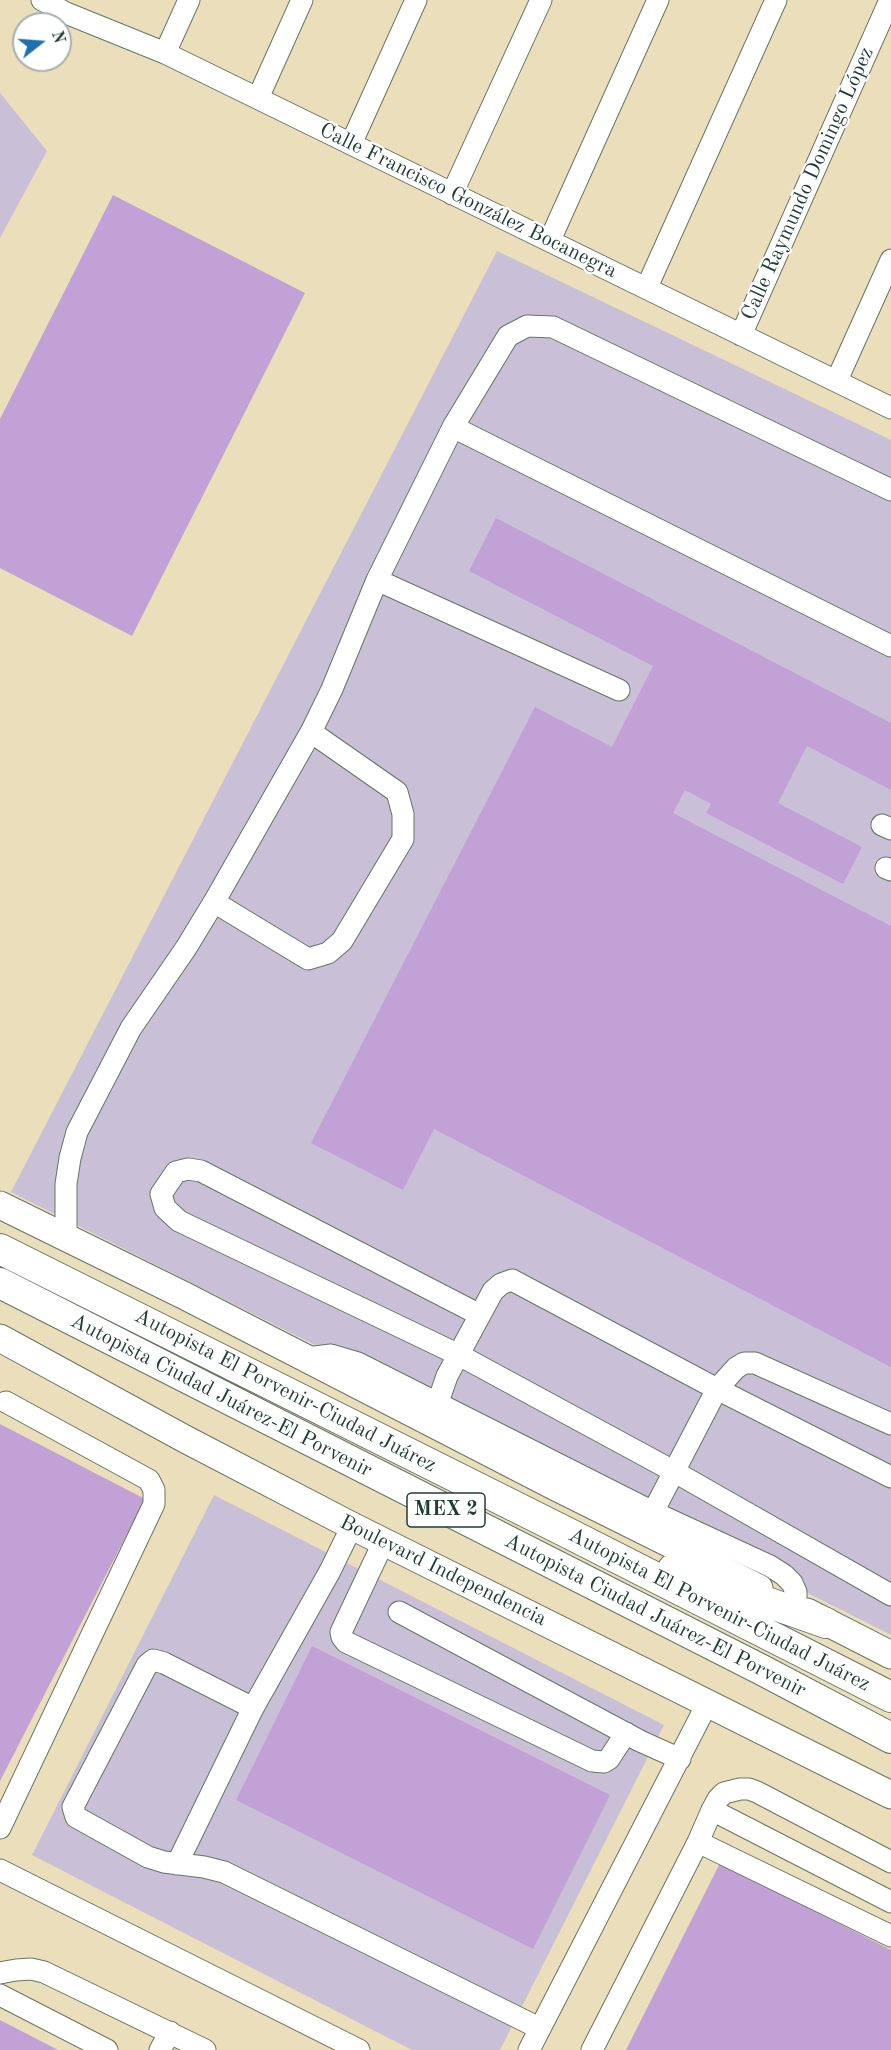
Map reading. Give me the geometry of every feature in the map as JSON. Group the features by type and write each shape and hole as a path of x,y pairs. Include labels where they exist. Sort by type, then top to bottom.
{"highway":[{"name":"Autopista El Porvenir-Ciudad Juárez","path":"0,1249 891,1697"},
{"name":"Autopista Ciudad Juárez-El Porvenir","path":"0,1283 751,1664 891,1738"},
{"path":"564,1531 826,1623"}],"main road":[{"path":"0,1204 307,1358 539,1466 826,1623 889,1653"},
{"name":"Boulevard Independencia","path":"0,1338 185,1439 352,1526 891,1795"}],"street":[{"name":"Calle Francisco González Bocanegra","path":"42,0 69,7 165,53 891,408"},
{"path":"165,53 189,0"},
{"path":"258,98 302,0"},
{"path":"351,144 416,0"},
{"path":"453,194 541,0"},
{"path":"550,240 658,0"},
{"path":"647,287 776,0"},
{"name":"Calle Raymundo Domingo López","path":"741,334 890,0"},
{"path":"837,380 891,260"},
{"path":"66,1237 66,1184 77,1132 131,1028 186,948 214,902 311,732 332,690 377,580 453,427 508,336 527,326 553,327 891,490"},
{"path":"453,427 891,646"},
{"path":"377,580 619,690"},
{"path":"214,902 308,959 328,953 342,941 403,839 403,814 397,792 311,732"},
{"path":"480,1315 201,1171 188,1169 176,1172 161,1194 165,1208 179,1221 459,1354 675,1472 891,1595"},
{"path":"438,1402 447,1376 493,1291 501,1284 512,1280 717,1389 891,1477"},
{"path":"307,1358 331,1355 345,1358 438,1402 539,1466 653,1512 770,1566 792,1583 796,1592 796,1606"},
{"path":"653,1512 717,1389 736,1368 744,1363 755,1363 891,1425"},
{"path":"0,1828 154,1504 154,1490 149,1480 6,1402"},
{"path":"177,1864 253,1708 330,1571 352,1526"},
{"path":"384,1541 341,1632 346,1642 592,1761 604,1762 609,1759 626,1733"},
{"path":"399,1612 626,1733 680,1759"},
{"path":"253,1708 164,1663 153,1660 147,1665 73,1808 74,1812 81,1821 148,1857 224,1872 539,2028"},
{"path":"529,2050 707,1704"},
{"path":"592,2050 712,1810 724,1793 749,1789 891,1862"},
{"path":"712,1810 891,1902"},
{"path":"698,1842 891,1936"},
{"path":"2,1877 359,2050"},
{"path":"0,1973 31,1969 44,1972 165,2041 205,2050"},
{"path":"0,1995 107,2050"}],"shaded area":[{"path":"0,93 47,151 0,238"},
{"path":"497,251 891,440 891,1635 11,1192"},
{"path":"214,1495 664,1725 500,2050 412,2050 32,1855"}],"building":[{"path":"113,195 305,293 132,636 0,568 0,419"},
{"path":"496,518 891,723 891,790 807,746 778,803 862,847 843,884 706,813 711,804 685,790 673,813 891,926 891,1367 434,1129 403,1190 311,1143 535,707 612,747 653,666 469,571"},
{"path":"0,1424 145,1499 0,1781"},
{"path":"312,1646 610,1795 533,1949 236,1800"},
{"path":"720,1863 891,1950 891,2050 626,2050"},
{"path":"0,2020 58,2050 0,2050"}]}
